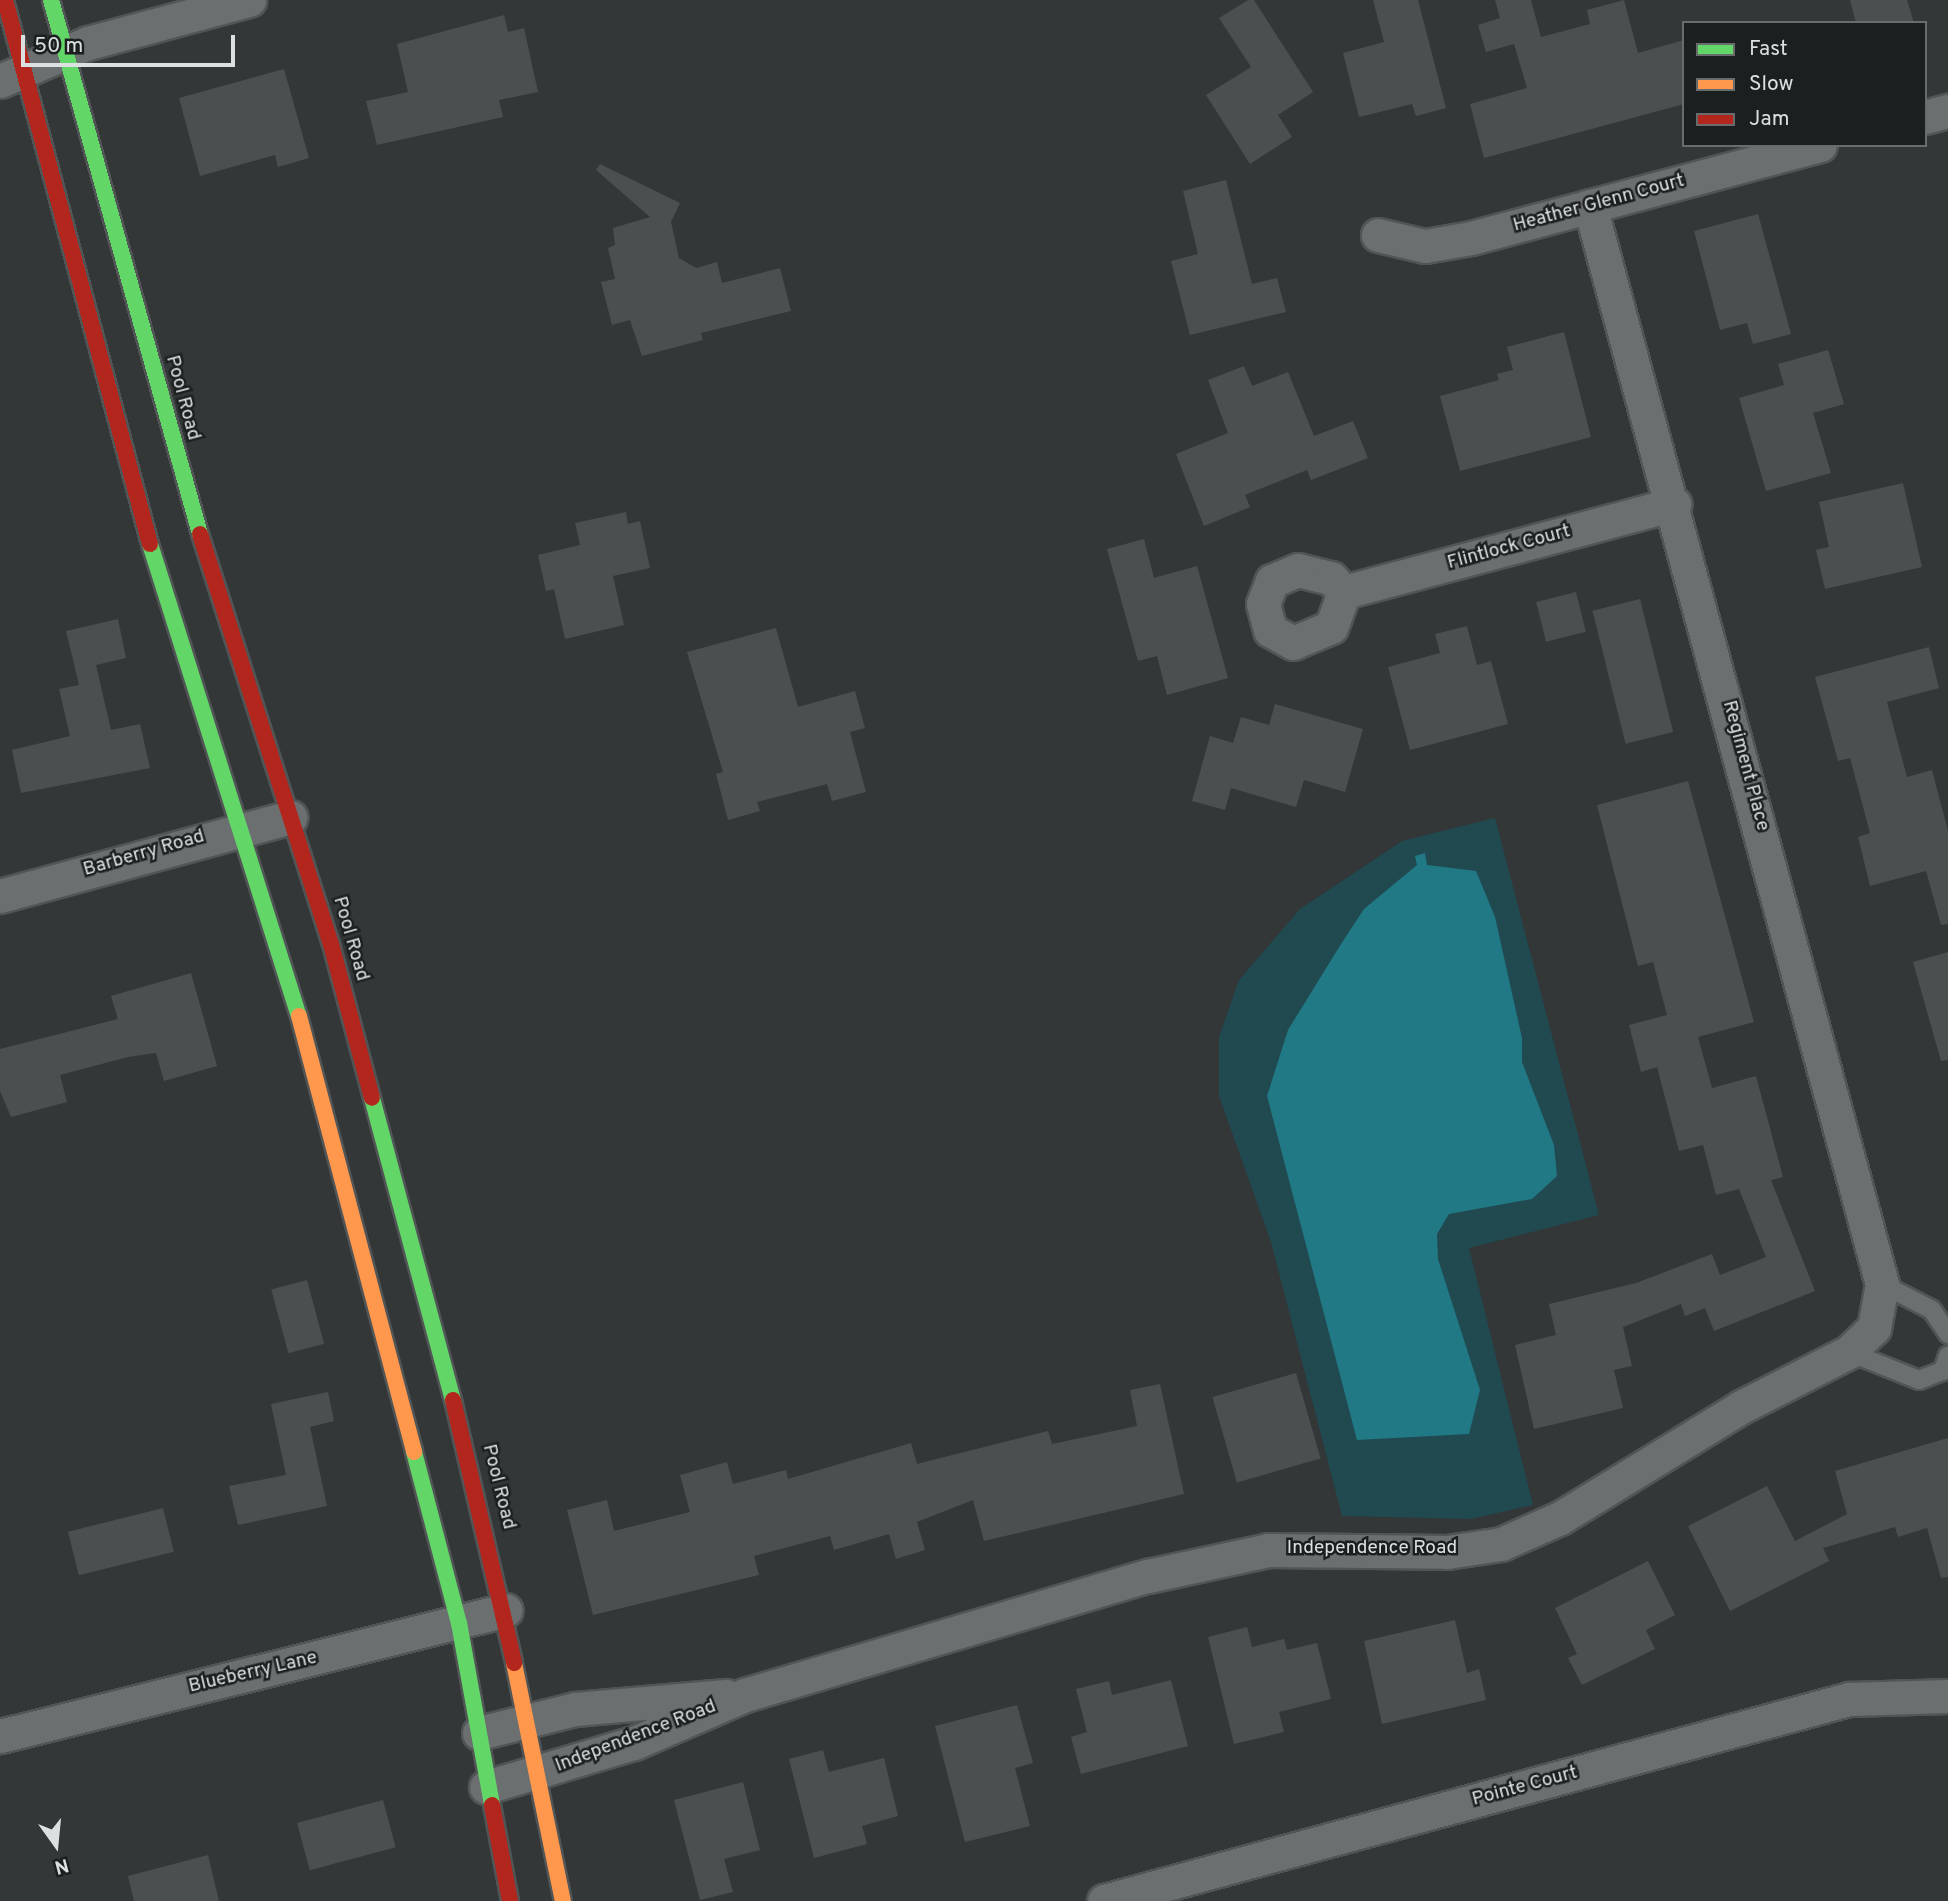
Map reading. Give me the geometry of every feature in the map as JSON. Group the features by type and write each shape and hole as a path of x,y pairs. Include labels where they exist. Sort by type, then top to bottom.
{"main road":[{"path":"5,0 12,76 150,545 245,827 459,1623 486,1787 510,1901"},
{"name":"Pool Road","path":"51,0 197,530 331,944 506,1611 534,1775 563,1901"}],"street":[{"path":"12,76 65,53 249,0"},
{"path":"1927,116 1948,111"},
{"name":"Heather Glenn Court","path":"1378,235 1425,246 1812,147"},
{"name":"Regiment Place","path":"1590,206 1674,504 1882,1284 1874,1328"},
{"name":"Flintlock Court","path":"1344,592 1674,504"},
{"name":"Barberry Road","path":"0,896 245,827 290,817"},
{"name":"Independence Road","path":"486,1787 534,1775 634,1743 745,1695 1147,1576 1268,1550 1447,1552 1501,1544 1560,1518 1741,1407 1849,1352 1874,1328"},
{"name":"Blueberry Lane","path":"0,1737 506,1611"},
{"name":"Independence Road","path":"479,1733 636,1700 745,1695"},
{"name":"Pointe Court","path":"1104,1901 1849,1699 1948,1696"}],"lane":[{"path":"1882,1284 1932,1310 1948,1334"},
{"path":"1849,1352 1919,1380 1942,1371 1948,1356"}],"shaded area":[{"path":"1495,818 1599,1215 1469,1248 1533,1505 1471,1519 1342,1516 1271,1242 1219,1096 1219,1037 1239,980 1300,909 1402,841"}],"water":[{"path":"1425,853 1427,865 1476,871 1495,917 1522,1038 1522,1062 1554,1145 1557,1176 1532,1199 1449,1214 1437,1234 1438,1259 1480,1390 1469,1434 1357,1440 1267,1096 1288,1030 1341,944 1364,909 1417,865 1415,856"}],"building":[{"path":"1248,0 1254,0 1313,92 1278,115 1292,137 1250,164 1206,95 1251,67 1219,18"},
{"path":"1373,0 1418,0 1446,108 1416,116 1412,104 1359,117 1343,53 1384,42"},
{"path":"1495,0 1531,0 1541,37 1590,24 1587,10 1624,0 1638,53 1682,41 1682,105 1484,158 1470,104 1527,88 1514,44 1486,52 1478,25 1500,18"},
{"path":"1850,0 1907,0 1913,21 1855,21"},
{"path":"504,15 508,32 524,28 538,92 499,100 503,117 377,145 366,101 408,92 397,44"},
{"path":"284,69 309,158 278,167 275,155 200,176 179,98"},
{"path":"600,164 680,203 671,222 679,258 696,268 717,262 722,283 780,268 791,311 701,333 703,340 642,356 630,320 612,325 601,282 615,279 608,248 615,245 613,228 650,217 596,170"},
{"path":"1226,180 1252,284 1277,278 1286,312 1190,335 1171,261 1198,254 1183,191"},
{"path":"1758,214 1791,334 1753,344 1747,323 1720,330 1694,231"},
{"path":"1564,332 1591,437 1460,471 1440,396 1499,380 1497,374 1513,370 1507,347"},
{"path":"1828,350 1844,404 1813,413 1831,473 1766,491 1739,398 1784,385 1778,364"},
{"path":"1244,366 1252,386 1288,372 1314,436 1353,421 1368,458 1311,480 1307,470 1245,495 1250,507 1204,526 1176,454 1228,433 1208,380"},
{"path":"1903,483 1922,567 1825,589 1816,550 1829,547 1819,502"},
{"path":"626,512 628,524 640,521 650,568 613,576 624,625 565,639 554,589 546,591 538,555 580,545 575,523"},
{"path":"1144,539 1154,578 1197,566 1228,678 1167,695 1157,656 1138,661 1107,549"},
{"path":"1576,592 1586,632 1546,642 1536,602"},
{"path":"1640,599 1673,732 1626,744 1592,611"},
{"path":"118,619 126,658 96,665 111,730 140,724 150,768 21,793 12,750 70,736 59,689 79,685 66,631"},
{"path":"1467,626 1477,665 1491,661 1508,724 1410,750 1388,667 1440,653 1435,634"},
{"path":"776,628 798,707 855,691 865,728 850,732 866,792 832,801 827,784 757,802 760,811 728,820 716,774 723,772 687,652"},
{"path":"1929,647 1939,688 1887,702 1907,777 1932,770 1948,831 1948,924 1941,925 1926,871 1870,886 1858,837 1870,833 1850,758 1838,761 1815,677"},
{"path":"1275,704 1363,729 1345,792 1304,780 1296,807 1231,788 1225,810 1192,801 1210,736 1233,743 1241,717 1269,725"},
{"path":"1688,781 1754,1022 1698,1037 1712,1088 1756,1076 1783,1177 1771,1180 1815,1291 1714,1331 1705,1308 1685,1316 1681,1304 1623,1327 1632,1366 1614,1370 1623,1408 1534,1429 1515,1345 1556,1335 1549,1304 1636,1283 1712,1254 1720,1275 1766,1257 1739,1189 1716,1195 1703,1145 1679,1151 1657,1067 1641,1072 1629,1025 1667,1015 1653,962 1638,966 1597,805"},
{"path":"1948,952 1948,1060 1941,1061 1913,962"},
{"path":"191,973 217,1066 164,1081 156,1053 128,1057 60,1075 67,1102 11,1117 0,1091 0,1049 118,1019 111,996"},
{"path":"307,1280 324,1344 288,1353 271,1290"},
{"path":"1296,1373 1321,1459 1237,1483 1212,1397"},
{"path":"1160,1384 1184,1494 984,1541 973,1500 917,1522 925,1550 896,1559 889,1534 834,1550 830,1536 754,1556 759,1575 593,1615 567,1510 607,1500 614,1531 690,1512 680,1475 727,1462 733,1484 786,1470 788,1479 911,1443 917,1464 1048,1431 1052,1444 1137,1426 1130,1390"},
{"path":"328,1392 334,1421 310,1427 327,1506 238,1525 229,1486 286,1475 271,1404"},
{"path":"1948,1438 1948,1577 1941,1578 1927,1528 1898,1537 1895,1527 1823,1548 1829,1561 1730,1611 1688,1526 1767,1486 1795,1541 1847,1514 1835,1471"},
{"path":"163,1508 174,1552 79,1575 68,1532"},
{"path":"1648,1561 1675,1615 1646,1630 1655,1649 1582,1685 1568,1658 1577,1654 1555,1608"},
{"path":"1455,1620 1467,1673 1479,1669 1486,1700 1382,1724 1364,1641"},
{"path":"1247,1627 1252,1647 1284,1639 1287,1650 1317,1643 1331,1699 1279,1712 1284,1732 1234,1744 1208,1637"},
{"path":"1171,1680 1188,1746 1081,1774 1071,1737 1087,1732 1076,1689 1109,1681 1112,1695"},
{"path":"1017,1705 1033,1763 1015,1768 1030,1826 965,1842 935,1726"},
{"path":"823,1750 829,1772 884,1758 898,1816 862,1826 867,1844 814,1858 789,1759"},
{"path":"743,1782 760,1850 724,1859 733,1892 700,1900 674,1800"},
{"path":"383,1800 396,1847 310,1870 297,1823"},
{"path":"208,1855 219,1901 134,1901 128,1876"}],"traffic: fast":[{"path":"51,0 200,534"},
{"path":"150,544 299,1016"},
{"path":"372,1098 453,1400"},
{"path":"414,1452 459,1623 492,1805"}],"traffic: slow":[{"path":"299,1016 414,1452"},
{"path":"514,1663 563,1901"}],"traffic: jam":[{"path":"5,0 150,544"},
{"path":"200,534 331,944 372,1098"},
{"path":"453,1400 514,1663"},
{"path":"492,1805 510,1901"}]}
